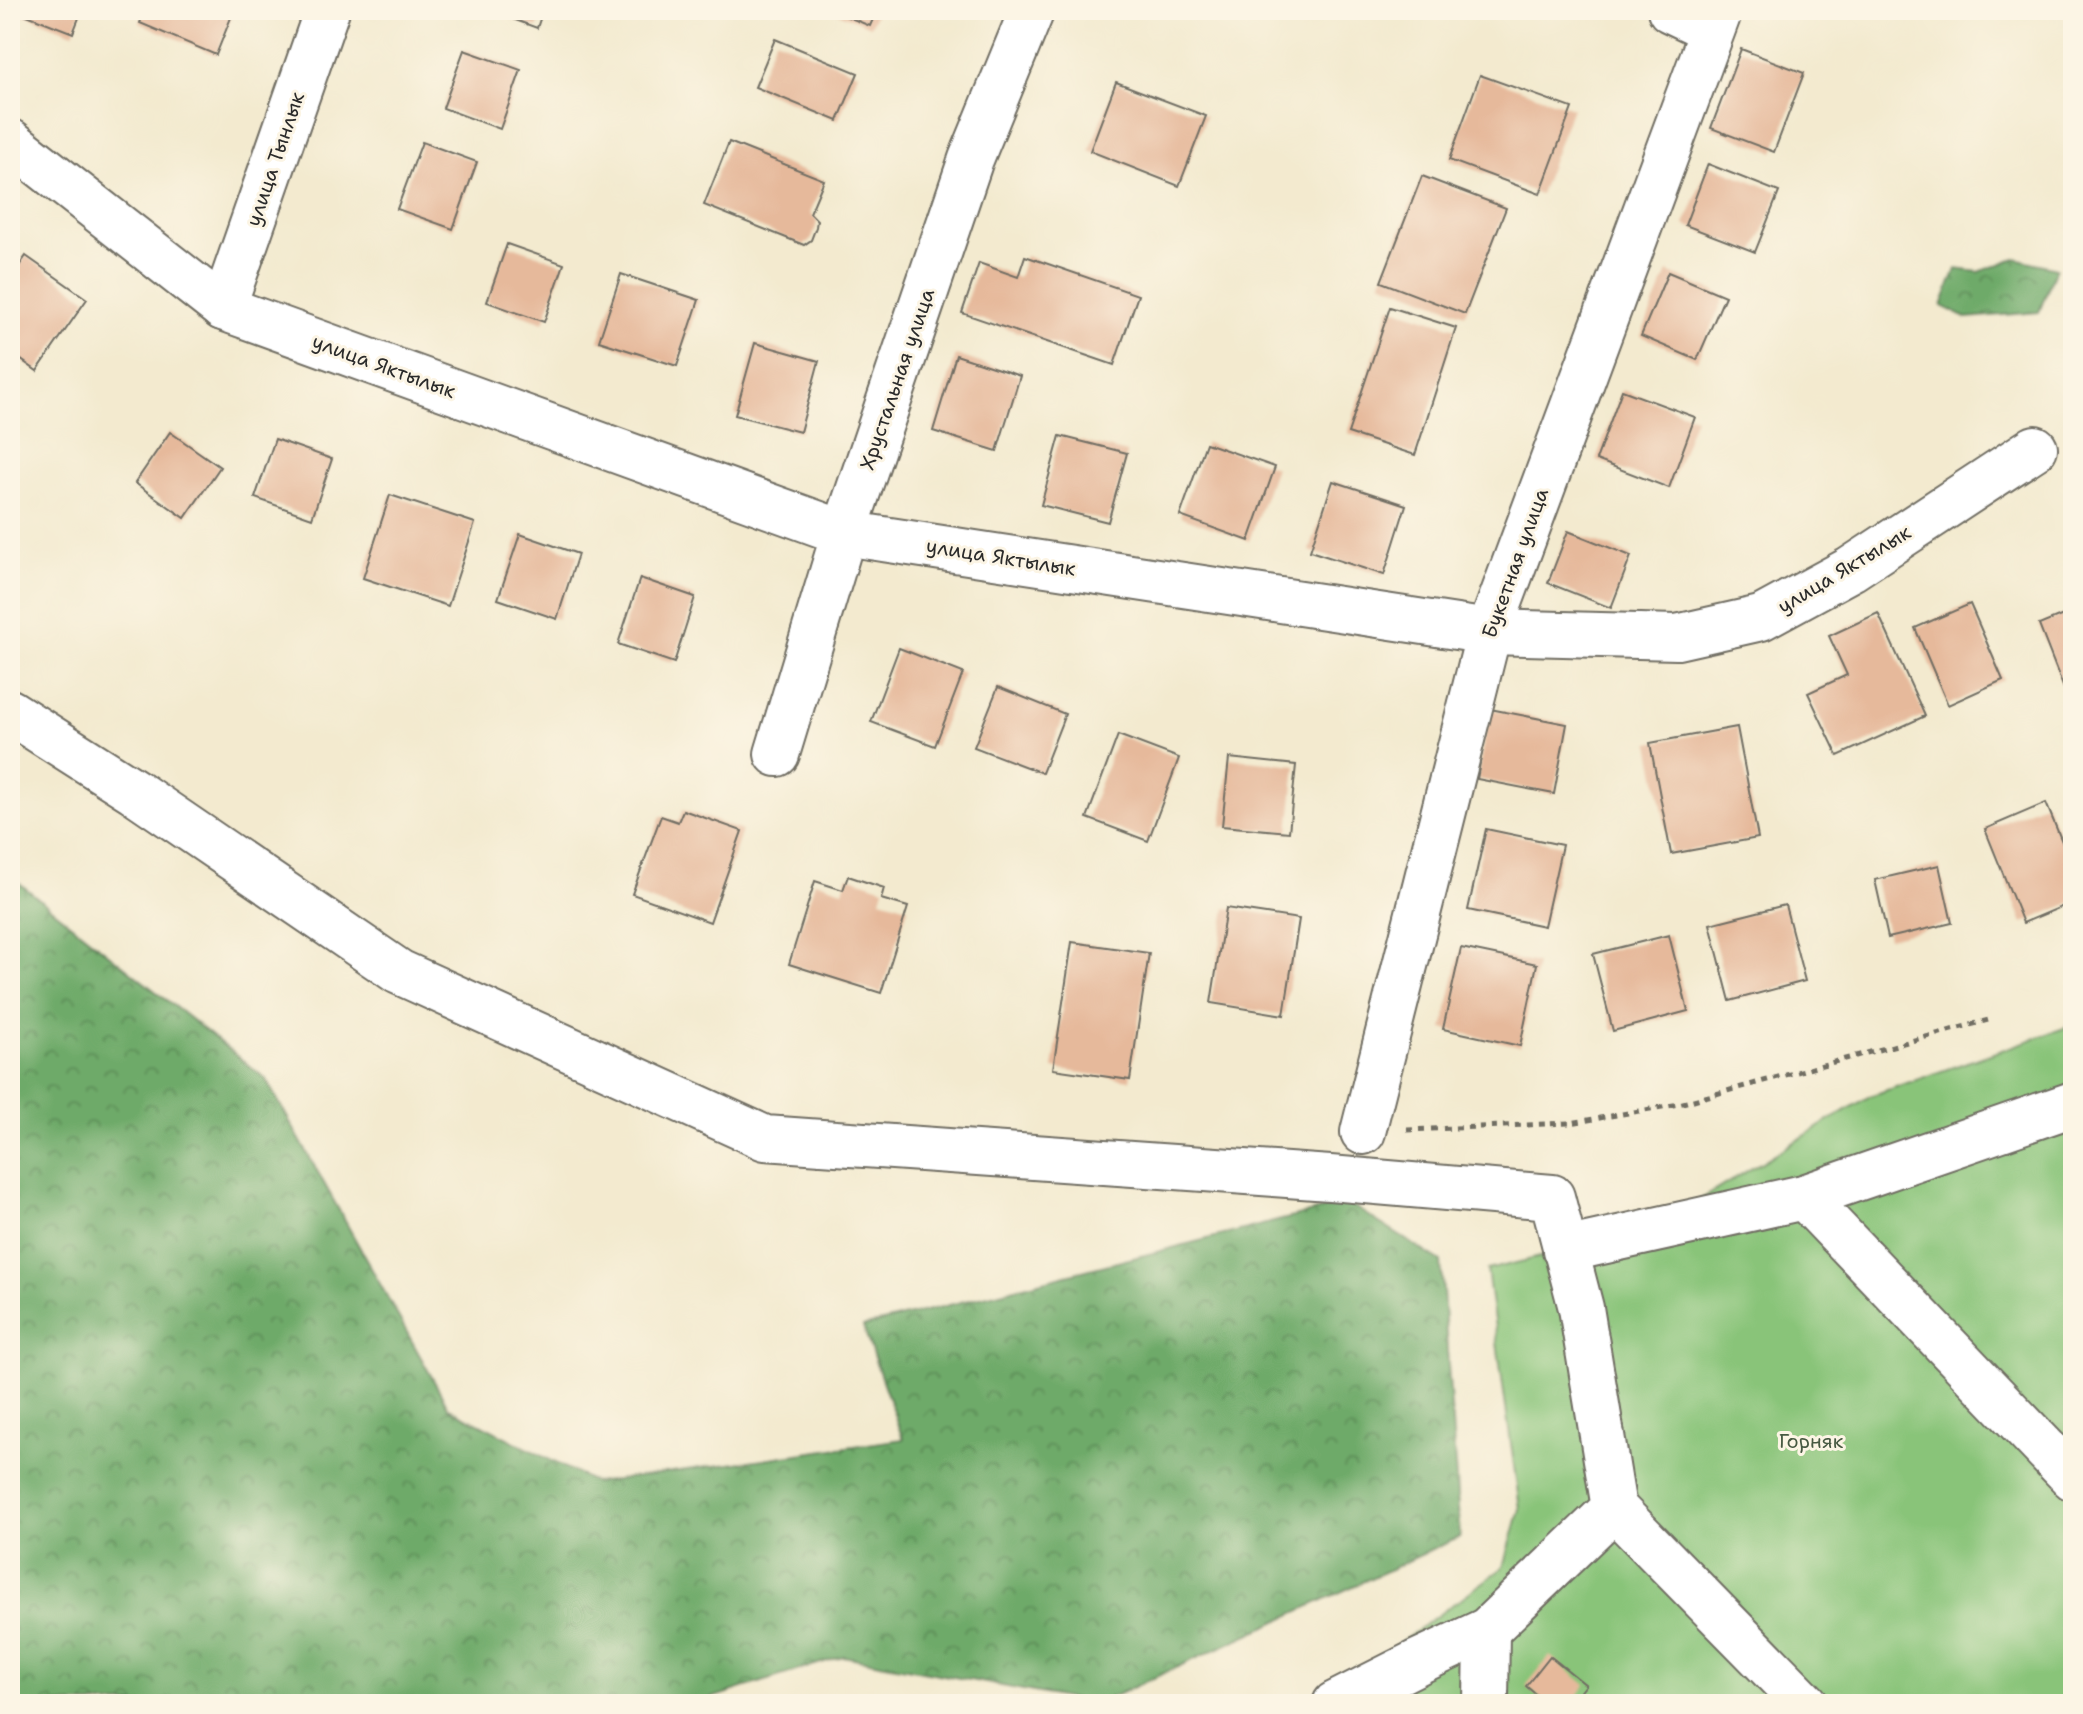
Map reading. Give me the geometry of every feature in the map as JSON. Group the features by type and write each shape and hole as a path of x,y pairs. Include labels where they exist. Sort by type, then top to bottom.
{"street":[{"name":"улица Тынлык","path":"223,308 327,10"},
{"name":"Хрустальная улица","path":"777,754 844,533 971,159 1032,10"},
{"path":"1670,10 1716,20"},
{"name":"Букетная улица","path":"1363,1132 1489,632 1716,20"},
{"name":"улица Яктылык","path":"10,141 223,308 844,533 1489,632 1677,637 1761,618 1851,569 2035,448"},
{"path":"10,712 134,791 399,972 765,1138 1552,1197 1581,1308 1614,1508 1806,1704"},
{"path":"1565,1250 1804,1197 2073,1104"},
{"path":"1804,1197 2073,1478"},
{"path":"1335,1704 1487,1630 1614,1508"},
{"path":"1486,1704 1487,1630"}],"path":[{"path":"1363,1132 1571,1123 1664,1107 1992,1019"}],"green space":[{"path":"2015,258 2056,268 2039,312 1966,318 1942,306 1956,269 1979,272"},
{"path":"10,880 19,883 266,1079 449,1408 595,1483 903,1439 863,1327 1348,1203 1441,1262 1460,1537 1097,1704 843,1656 693,1704 10,1704"},
{"name":"Горняк","path":"2073,1025 2073,1704 1316,1704 1504,1567 1520,1509 1487,1270 1649,1231 1870,1096"}],"building":[{"path":"14,10 82,10 73,33"},
{"path":"145,10 234,10 216,55 140,23"},
{"path":"488,10 543,10 537,28"},
{"path":"831,10 877,10 870,26"},
{"path":"775,39 858,73 838,121 755,87"},
{"path":"1741,49 1804,73 1774,152 1711,128"},
{"path":"464,50 521,70 500,129 443,108"},
{"path":"1480,75 1572,108 1540,194 1449,160"},
{"path":"1116,82 1206,116 1179,186 1090,151"},
{"path":"422,142 477,162 453,229 397,209"},
{"path":"729,142 824,180 810,213 817,220 811,240 804,245 704,205"},
{"path":"1708,164 1779,192 1755,252 1685,225"},
{"path":"1422,176 1506,208 1465,314 1381,282"},
{"path":"507,244 564,264 544,322 487,302"},
{"path":"26,256 87,299 37,371 10,352 10,279"},
{"path":"1025,256 1138,295 1114,365 962,313 979,263 1018,277"},
{"path":"1668,272 1725,296 1697,360 1641,336"},
{"path":"621,274 699,300 677,366 599,341"},
{"path":"1390,307 1456,328 1415,455 1348,433"},
{"path":"755,343 819,361 800,432 735,415"},
{"path":"956,355 1020,376 997,451 933,431"},
{"path":"1622,390 1695,417 1669,488 1596,460"},
{"path":"170,432 220,467 185,518 135,483"},
{"path":"1060,436 1127,453 1108,522 1041,505"},
{"path":"275,439 332,459 312,518 255,498"},
{"path":"1206,443 1275,467 1249,541 1180,516"},
{"path":"1333,481 1406,505 1384,575 1310,551"},
{"path":"390,495 475,523 448,606 363,578"},
{"path":"1568,531 1631,556 1611,608 1548,583"},
{"path":"520,534 578,554 557,619 498,599"},
{"path":"640,578 695,597 674,663 618,644"},
{"path":"1970,604 2003,680 1948,705 1915,628"},
{"path":"2073,611 2073,703 2070,704 2039,625"},
{"path":"1878,613 1925,716 1838,756 1808,693 1847,675 1829,636"},
{"path":"899,648 963,673 935,746 871,722"},
{"path":"998,687 1065,714 1042,773 974,747"},
{"path":"1490,709 1567,724 1554,794 1477,779"},
{"path":"1737,727 1758,838 1671,854 1650,743"},
{"path":"1118,735 1179,758 1148,841 1087,818"},
{"path":"1229,758 1296,765 1289,832 1222,826"},
{"path":"2046,803 2073,868 2073,902 2023,923 1985,829"},
{"path":"683,810 742,831 710,922 632,894 661,816 678,822"},
{"path":"1486,829 1562,845 1544,926 1468,910"},
{"path":"1939,865 1952,923 1888,938 1875,880"},
{"path":"848,876 884,888 881,899 908,907 881,993 789,964 815,881 843,890"},
{"path":"1785,905 1805,981 1730,1001 1710,924"},
{"path":"1226,908 1299,919 1284,1015 1211,1003"},
{"path":"1669,935 1688,1011 1613,1031 1593,954"},
{"path":"1072,942 1149,953 1130,1080 1053,1069"},
{"path":"1461,948 1537,964 1520,1046 1443,1029"},
{"path":"1550,1656 1586,1685 1571,1704 1547,1704 1526,1686"}]}
